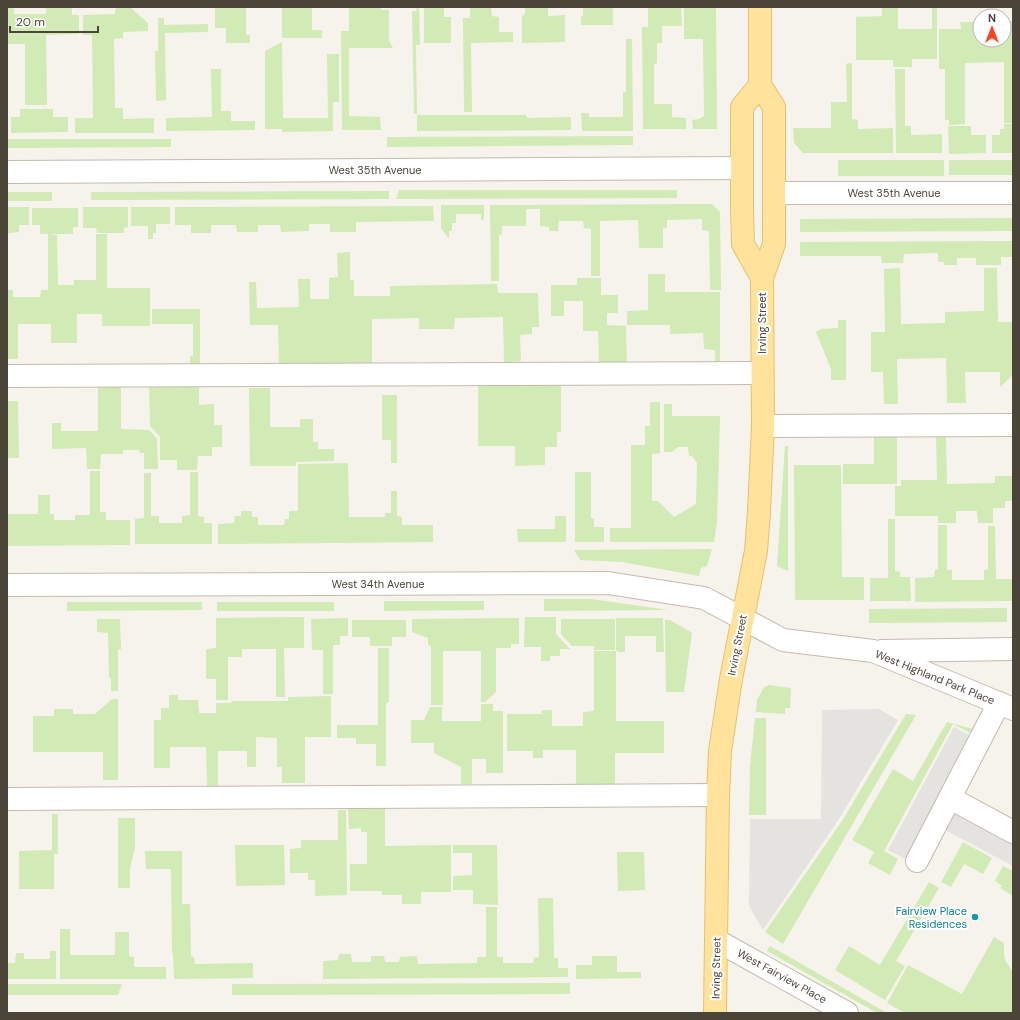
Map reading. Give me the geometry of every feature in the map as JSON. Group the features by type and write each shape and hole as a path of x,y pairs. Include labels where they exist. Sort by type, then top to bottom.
{"main road":[{"path":"760,7 760,85"},
{"name":"Irving Street","path":"715,1013 720,751 724,716 756,551 760,504 763,426 762,278 774,244 774,107 760,85 742,107 742,244 762,278"}],"street":[{"name":"West 35th Avenue","path":"7,172 742,168"},
{"name":"West 35th Avenue","path":"774,193 1013,193"},
{"path":"7,376 762,373"},
{"path":"763,426 1013,425"},
{"name":"West 34th Avenue","path":"7,584 608,583 704,598 742,619"},
{"name":"West Highland Park Place","path":"742,619 783,640 873,651 1006,706"},
{"path":"873,651 1013,650"},
{"path":"917,861 950,798 1006,706"},
{"path":"7,799 718,795"},
{"path":"950,798 1013,832"},
{"name":"West Fairview Place","path":"716,940 847,1013"}],"green space":[{"path":"7,7 14,7 14,14 46,14 46,7 72,7 72,15 79,15 79,34 46,35 47,105 25,105 25,44 7,44"},
{"path":"116,7 132,7 132,9 148,23 148,31 123,32 123,38 114,39 115,108 123,108 123,119 154,118 154,133 75,133 75,118 93,118 92,35 83,35 83,15 115,14"},
{"path":"215,7 246,7 246,35 250,35 250,43 226,43 226,28 215,28"},
{"path":"282,7 312,7 312,30 322,30 322,38 282,38"},
{"path":"349,7 381,7 381,10 389,10 389,41 393,48 349,48 349,116 380,117 381,130 342,130 341,31 349,31"},
{"path":"417,7 419,7 420,45 416,45 417,114 414,114 412,11 416,11"},
{"path":"424,7 444,7 444,17 451,17 451,43 424,43"},
{"path":"470,7 491,7 492,16 499,17 499,32 513,32 513,42 471,43 472,112 464,112 463,18 470,18"},
{"path":"525,7 548,7 548,16 565,15 565,42 522,43 522,16 525,15"},
{"path":"583,7 613,7 613,25 581,25"},
{"path":"684,7 716,7 717,129 693,129 692,120 699,119 704,116 703,39 684,39"},
{"path":"882,7 898,7 898,29 932,29 932,7 937,7 937,59 912,59 912,67 893,67 893,60 856,60 856,17 882,16"},
{"path":"648,8 681,8 682,26 662,26 662,43 657,43 657,63 654,64 654,104 672,104 672,117 686,118 686,129 643,129 642,27 648,27"},
{"path":"158,18 164,18 164,25 208,24 208,32 165,33 166,100 156,101 155,51 158,51"},
{"path":"1013,21 1013,123 1004,123 1004,62 965,63 965,124 949,125 949,120 945,120 945,69 939,69 939,29 961,29 960,22 972,22 972,48 1012,48"},
{"path":"626,39 632,39 633,131 582,131 581,113 589,113 589,117 623,117 623,92 626,92"},
{"path":"282,42 283,118 328,118 327,54 339,54 339,102 333,102 333,131 282,132 282,129 265,129 265,51"},
{"path":"852,63 852,119 858,120 858,129 893,128 893,153 803,153 794,143 793,128 831,128 831,102 847,102 846,64"},
{"path":"211,69 221,69 221,111 231,111 231,121 255,121 255,130 166,131 166,118 212,117"},
{"path":"895,69 905,69 905,126 911,126 911,135 942,134 942,153 896,153"},
{"path":"20,109 53,109 53,117 68,117 68,132 11,133 11,117 20,117"},
{"path":"417,115 526,115 527,118 571,117 571,130 417,131"},
{"path":"1004,124 1013,124 1013,153 992,153 992,135 1000,135 1000,129 1004,129"},
{"path":"948,126 971,126 971,135 986,135 986,153 949,154"},
{"path":"633,136 633,145 387,147 387,137"},
{"path":"7,139 171,139 171,147 7,148"},
{"path":"838,160 944,160 944,176 838,176"},
{"path":"949,160 1013,160 1013,175 949,175"},
{"path":"399,190 677,190 677,198 396,199"},
{"path":"389,191 389,199 91,200 91,192"},
{"path":"7,192 52,192 52,201 7,201"},
{"path":"712,204 720,212 721,290 710,290 709,231 702,230 702,219 667,220 667,228 663,228 663,248 639,248 638,220 600,221 600,276 591,276 591,229 584,228 583,221 559,221 558,231 549,231 549,227 540,226 540,209 526,209 526,226 502,226 502,234 499,235 499,281 491,281 490,205"},
{"path":"441,205 484,205 484,220 481,220 481,214 456,214 456,223 452,223 452,231 449,231 449,239 441,228"},
{"path":"433,206 434,221 356,222 356,232 330,232 330,224 309,224 309,231 281,232 280,225 258,225 258,232 237,232 236,225 211,225 211,233 191,233 191,225 175,225 175,207"},
{"path":"7,207 29,207 29,225 19,225 19,232 8,233 8,285 7,285"},
{"path":"83,207 128,207 128,227 124,228 124,233 97,233 96,228 83,228"},
{"path":"131,207 170,207 170,224 156,224 156,233 153,233 153,239 148,239 148,226 131,226"},
{"path":"32,208 78,208 78,227 73,227 73,234 40,234 40,225 32,225"},
{"path":"1013,218 1013,231 800,232 800,219"},
{"path":"48,234 57,235 58,285 74,285 74,280 96,280 96,234 107,234 107,288 150,288 150,326 102,326 102,314 77,314 77,343 51,343 51,324 18,324 18,359 7,359 7,290 13,290 13,297 40,297 41,290 48,290"},
{"path":"1013,241 1013,257 1001,257 1001,265 976,265 976,258 957,258 957,265 944,265 944,262 938,262 938,253 904,254 903,263 882,263 881,256 800,256 800,242"},
{"path":"350,252 350,280 354,280 354,296 390,296 390,286 497,284 498,293 538,293 539,327 532,327 532,334 520,335 521,361 504,362 503,317 455,318 454,329 419,329 419,318 372,319 372,364 279,365 278,325 250,325 249,282 256,282 257,308 299,307 298,279 310,279 310,299 329,299 329,278 338,277 337,253"},
{"path":"900,268 901,324 945,323 945,312 984,311 984,268 997,268 998,322 1013,322 1013,375 1000,387 1000,372 965,372 966,403 947,403 946,358 897,359 898,404 884,404 883,372 871,372 871,332 885,332 884,269"},
{"path":"648,274 665,274 665,292 720,292 720,362 715,362 715,350 704,349 703,333 670,334 670,325 627,325 627,311 648,310"},
{"path":"577,278 601,278 601,295 618,295 618,313 607,313 607,325 626,326 627,365 599,365 598,331 583,331 583,301 564,301 564,316 551,316 551,285 577,285"},
{"path":"152,309 200,309 200,365 190,365 190,356 193,356 193,324 152,324"},
{"path":"838,320 846,320 846,380 831,380 831,369 816,332 821,329 838,328"},
{"path":"561,384 561,432 557,432 557,447 545,447 545,465 515,466 515,446 478,446 478,385"},
{"path":"149,385 199,385 199,405 214,404 214,425 222,425 222,447 212,447 212,456 198,456 197,470 177,470 177,460 160,460 160,437 150,426"},
{"path":"98,387 121,387 121,429 149,430 157,439 158,469 144,469 144,453 140,453 139,450 123,450 123,454 101,454 100,469 87,469 86,448 52,449 52,423 61,423 61,431 98,431"},
{"path":"249,388 270,388 270,427 300,427 300,419 313,419 313,442 318,442 318,449 334,449 334,461 296,462 296,466 250,466"},
{"path":"382,395 397,395 397,463 391,463 391,440 382,440"},
{"path":"7,401 18,401 19,458 7,458"},
{"path":"650,402 660,402 660,453 652,454 652,501 658,501 674,517 696,504 697,463 692,456 689,456 688,447 678,447 672,452 664,452 664,404 672,404 672,416 720,416 717,523 714,542 610,542 610,528 631,528 631,445 645,445 645,426 650,426"},
{"path":"874,435 897,435 897,484 843,484 843,464 874,464"},
{"path":"936,435 946,435 947,484 995,483 995,476 1013,476 1013,501 1005,501 1005,508 993,508 993,523 978,523 977,511 956,511 956,523 938,523 938,516 895,516 895,486 901,486 901,480 937,480"},
{"path":"785,446 788,446 788,571 777,566"},
{"path":"348,463 349,517 385,517 385,513 391,513 391,491 397,491 397,516 402,517 402,525 433,525 433,542 218,544 218,524 234,523 235,516 241,516 241,511 252,511 252,517 258,517 258,525 284,525 285,519 289,519 289,511 298,511 298,464"},
{"path":"794,465 841,465 842,577 864,577 864,600 795,600"},
{"path":"90,471 100,471 100,512 106,512 106,520 130,520 130,545 7,546 7,514 38,514 38,495 50,495 50,514 54,514 54,520 75,520 75,515 90,515"},
{"path":"190,472 198,472 198,516 204,517 204,523 212,523 212,544 135,544 135,519 144,518 144,473 151,473 151,516 159,516 159,523 182,523 182,516 190,515"},
{"path":"575,472 591,472 591,518 594,519 594,527 604,527 604,542 575,542"},
{"path":"555,516 566,516 566,542 518,542 517,529 555,529"},
{"path":"888,519 895,519 895,571 900,572 900,577 910,577 911,601 870,601 870,578 888,578"},
{"path":"938,525 947,525 947,570 952,570 952,580 984,580 984,570 988,569 988,526 995,526 996,579 1013,579 1013,601 915,602 915,578 934,577 935,570 938,569"},
{"path":"712,549 707,566 701,568 699,576 622,562 580,560 574,550"},
{"path":"544,599 591,599 668,610 544,611"},
{"path":"384,601 484,601 484,610 384,611"},
{"path":"67,602 202,602 202,610 67,611"},
{"path":"217,602 334,602 334,611 217,611"},
{"path":"1007,608 1007,622 869,623 869,609"},
{"path":"304,617 304,648 284,648 285,697 276,697 276,649 242,649 242,657 228,657 228,700 216,700 216,679 206,679 206,649 216,648 216,618"},
{"path":"525,617 556,617 556,634 570,649 560,649 560,656 550,656 550,661 541,661 541,647 524,647"},
{"path":"348,618 348,636 340,636 340,645 333,645 333,694 323,694 323,650 312,650 311,619"},
{"path":"519,618 519,644 511,644 511,648 496,648 496,692 485,702 481,702 481,651 443,651 443,705 431,705 431,646 428,645 428,638 412,632 412,619"},
{"path":"616,618 663,618 664,652 656,652 656,636 625,636 625,652 618,652 616,650"},
{"path":"97,619 120,619 121,649 118,650 118,691 111,691 111,678 109,678 108,633 97,632"},
{"path":"561,619 615,619 615,650 594,650 594,646 572,646 561,634"},
{"path":"352,620 406,620 406,637 392,637 392,646 370,646 370,637 352,637"},
{"path":"665,620 670,620 692,633 684,692 666,692"},
{"path":"378,648 389,648 389,702 386,703 386,766 376,766 376,744 356,744 356,738 337,738 337,725 378,725"},
{"path":"594,651 616,651 616,721 664,721 664,753 615,753 615,785 576,785 576,750 543,750 543,758 533,758 533,751 507,751 507,714 542,714 542,710 552,710 552,726 583,726 583,712 594,711"},
{"path":"769,685 791,688 790,708 785,708 785,714 756,712 757,700 764,687"},
{"path":"169,695 178,695 178,700 198,700 199,713 216,713 216,703 231,703 232,701 288,701 288,697 331,696 331,737 305,737 305,783 282,783 282,767 277,767 277,738 256,737 256,767 247,767 247,751 218,751 218,787 207,787 206,747 170,747 170,768 154,768 154,720 161,720 161,708 169,708"},
{"path":"112,699 118,699 118,780 103,780 103,752 33,752 33,716 54,716 54,709 73,709 73,714 95,714"},
{"path":"481,704 493,704 493,711 503,711 503,773 486,773 486,759 472,759 472,784 461,784 461,767 434,753 434,743 411,743 411,720 424,720 430,707 442,707 442,721 481,721"},
{"path":"906,714 916,715 783,944 765,932 842,821"},
{"path":"755,718 766,718 766,815 749,815 750,766"},
{"path":"947,722 977,730 974,735 953,724 884,851 898,859 890,875 868,863 874,852 852,840 893,769 913,781"},
{"path":"348,808 385,808 385,846 451,845 451,892 421,892 421,904 402,904 402,895 382,895 382,891 350,891 350,864 367,864 367,832 361,832 361,828 349,829"},
{"path":"338,810 346,810 347,895 315,896 315,880 308,880 308,873 290,873 290,849 301,848 301,840 338,840"},
{"path":"52,814 58,814 58,854 54,854 54,889 19,889 19,851 52,850"},
{"path":"118,818 135,818 135,848 130,868 130,888 118,888"},
{"path":"963,842 992,858 983,874 964,864 951,887 941,882"},
{"path":"235,845 284,845 285,885 236,886"},
{"path":"453,845 497,845 498,905 473,904 473,890 453,890 453,876 472,875 472,853 453,853"},
{"path":"145,851 182,851 182,904 190,904 191,956 194,957 195,964 253,963 253,978 174,979 172,953 171,869 146,869"},
{"path":"617,852 644,852 645,890 618,891"},
{"path":"1003,866 1013,871 1013,896 1000,888 1002,886 995,881"},
{"path":"929,882 939,888 896,961 905,966 885,1000 835,970 849,946 880,965"},
{"path":"538,898 553,898 554,958 558,958 558,968 568,968 568,977 323,979 323,961 338,960 339,954 351,954 352,962 371,962 371,956 384,956 385,962 399,962 400,957 417,956 418,964 477,963 477,957 486,957 486,907 497,907 497,957 503,957 503,963 533,963 534,958 539,957"},
{"path":"60,929 70,929 70,955 115,955 115,932 129,932 129,956 134,957 134,967 166,967 166,979 60,979"},
{"path":"994,937 1004,943 1004,955 1006,962 1013,972 1013,1013 905,1013 887,1003 908,965 962,994"},
{"path":"770,946 887,1013 877,1013 767,951"},
{"path":"50,951 56,951 56,979 7,979 7,963 15,963 16,953 24,953 24,959 50,959"},
{"path":"592,956 617,956 617,972 641,972 641,978 576,979 576,965 592,965"},
{"path":"570,983 570,994 232,995 232,984"},
{"path":"7,984 122,984 118,995 7,995"}],"shaded area":[{"path":"879,709 898,720 839,819 763,930 749,906 750,819 821,819 822,710"},
{"path":"954,727 975,738 941,800 1013,839 1013,866 932,823 911,862 888,850"}],"place":[{"name":"Fairview Place Residences","path":"975,917"}]}
